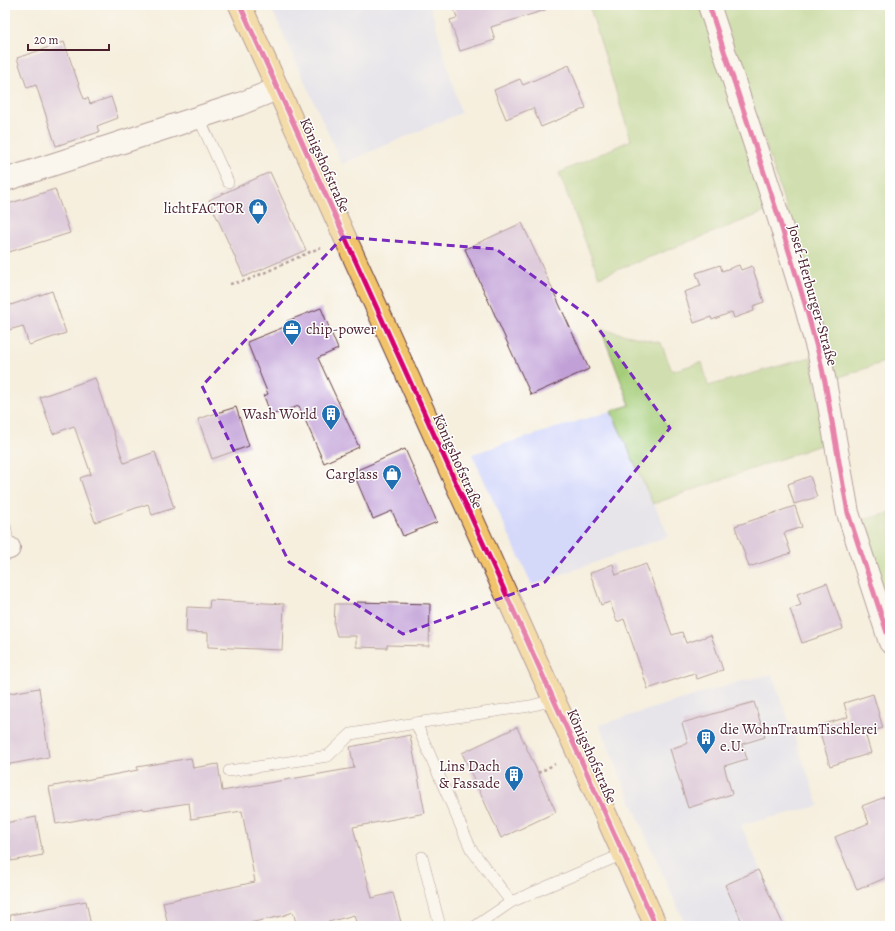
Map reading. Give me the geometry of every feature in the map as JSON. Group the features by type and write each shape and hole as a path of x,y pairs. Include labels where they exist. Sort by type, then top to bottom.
{"main road":[{"name":"Königshofstraße","path":"240,5 656,926"}],"street":[{"name":"Josef-Herburger-Straße","path":"709,5 774,201 807,311 819,355 829,401 848,513 890,642"},
{"path":"5,180 199,118 277,89"}],"lane":[{"path":"199,118 228,182"},
{"path":"5,525 7,548"},
{"path":"229,771 328,756 352,734 530,706 554,700"},
{"path":"416,723 471,849 511,902"},
{"path":"476,926 511,902 624,854"},
{"path":"422,857 440,926"}],"path":[{"path":"230,284 248,280 324,246"},
{"path":"538,773 556,764"}],"highlighted area":[{"path":"343,237 496,249 591,318 670,428 545,582 403,634 289,562 202,386"}],"shaded area":[{"path":"270,5 359,5 360,7 364,5 430,5 461,113 342,164"},
{"path":"611,411 669,536 532,585 472,454"},
{"path":"772,674 819,806 741,825 786,926 686,926 650,846 599,725 741,681"}],"green space":[{"path":"589,5 701,5 765,212 599,277 559,173 631,140"},
{"path":"720,5 890,5 890,360 837,378 785,204"},
{"path":"601,329 661,343 672,371 702,362 708,386 811,357 826,443 653,504 611,411 630,405"},
{"path":"890,513 890,612 862,520"}],"building":[{"path":"453,5 544,5 545,10 491,27 495,40 460,51 450,20 457,18"},
{"path":"64,42 84,99 88,98 90,104 111,97 118,118 97,126 99,132 56,146 36,85 27,88 17,58"},
{"path":"569,65 586,108 541,127 533,108 506,119 494,90 520,79 523,85"},
{"name":"lichtFACTOR","path":"270,172 306,250 244,277 209,200"},
{"path":"55,189 70,233 9,252 5,240 5,205"},
{"path":"522,223 589,369 531,395 465,249"},
{"path":"720,265 722,271 739,265 741,270 752,266 764,302 753,306 754,311 734,318 732,312 712,320 711,317 694,323 684,292 701,286 696,273"},
{"path":"52,291 66,333 29,345 23,326 5,331 5,307"},
{"path":"321,308 338,349 318,358 359,447 324,463 299,406 271,415 264,396 268,394 247,342 289,325 287,321"},
{"path":"95,378 124,463 155,452 174,508 152,515 148,504 95,522 80,478 91,474 74,426 53,434 40,397"},
{"path":"236,407 249,446 212,459 198,419"},
{"name":"Carglass","path":"405,449 437,522 403,536 392,511 373,519 353,472"},
{"path":"810,476 817,497 794,504 788,484"},
{"path":"795,506 802,527 784,533 791,553 749,567 735,526"},
{"path":"613,564 616,575 646,564 672,635 682,632 686,643 711,635 723,670 697,679 694,673 648,689 624,619 617,622 610,602 601,605 590,573"},
{"path":"827,583 843,629 802,643 790,609 801,605 797,594"},
{"path":"210,600 284,604 282,650 208,647 208,633 186,632 187,607 209,608"},
{"path":"357,602 430,604 429,646 387,645 387,648 356,647 356,636 337,636 334,625 335,604 357,604"},
{"path":"39,688 49,757 5,765 5,694"},
{"path":"873,694 883,728 865,733 871,753 830,766 818,726 848,717 844,703"},
{"name":"die WohnTraumTischlerei e.U.","path":"754,702 765,737 742,744 747,759 724,766 732,794 688,808 670,749 688,743 682,723"},
{"name":"Lins Dach & Fassade","path":"517,727 556,812 501,838 462,753"},
{"path":"410,735 425,813 353,827 372,898 393,893 402,926 357,926 354,915 314,926 297,926 293,912 282,916 235,926 168,926 163,902 255,882 242,811 191,819 189,803 143,810 143,808 56,824 49,787 138,770 137,767 191,758 193,768 218,764 222,791 354,768 350,747"},
{"path":"890,795 890,876 857,890 835,837 869,823 862,806"},
{"path":"36,817 43,855 11,861 5,823"},
{"path":"758,870 784,926 744,926 725,885"},
{"path":"86,901 91,926 11,926 10,915"}],"cycle path":[{"path":"240,5 656,926"},
{"path":"709,5 776,209 805,304 825,382 848,513 890,642"}],"place":[{"name":"lichtFACTOR","path":"258,225"},
{"name":"chip-power","path":"292,346"},
{"name":"Wash World","path":"331,431"},
{"name":"Carglass","path":"392,491"},
{"name":"die WohnTraumTischlerei e.U.","path":"706,755"},
{"name":"Lins Dach & Fassade","path":"514,792"}]}
